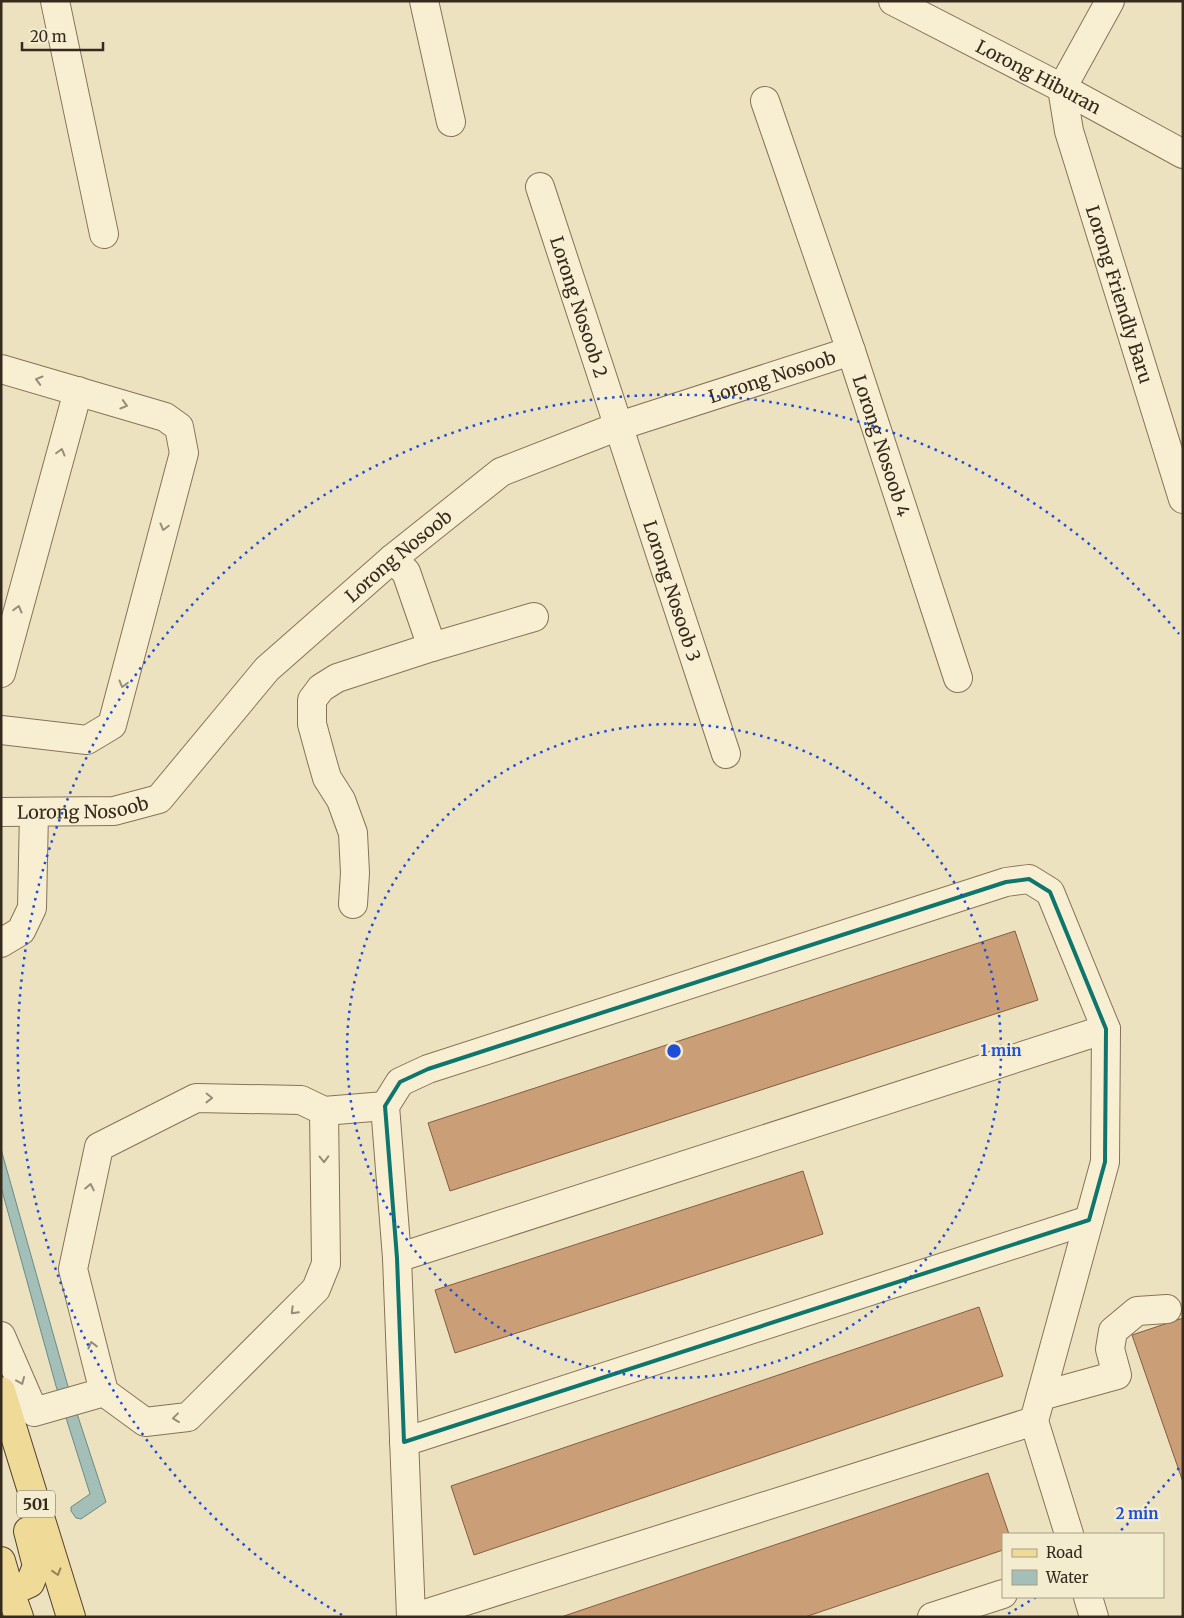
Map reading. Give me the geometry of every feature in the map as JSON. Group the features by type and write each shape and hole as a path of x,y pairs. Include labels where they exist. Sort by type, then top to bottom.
{"main road":[{"name":"501","path":"1,1391 71,1617"},
{"path":"10,1592 30,1583 36,1566 20,1496 21,1455"},
{"path":"1,1561 20,1617"}],"street":[{"path":"55,1 104,234"},
{"path":"424,1 451,122"},
{"name":"Lorong Hiburan","path":"894,1 1062,88 1183,154"},
{"path":"1062,88 1110,1"},
{"name":"Lorong Friendly Baru","path":"1062,88 1069,131 1183,500"},
{"name":"Lorong Nosoob 4","path":"765,101 851,351 958,678"},
{"name":"Lorong Nosoob 2","path":"540,187 619,426"},
{"name":"Lorong Nosoob","path":"1,812 114,811 159,799 267,668 392,559 501,472 619,426 851,351"},
{"path":"1,369 165,417 179,427 184,453 112,725 87,740 1,730"},
{"path":"3,661 78,391"},
{"name":"Lorong Nosoob 3","path":"619,426 726,754"},
{"path":"392,559 406,572 432,647"},
{"path":"353,904 355,873 353,833 341,800 327,778 312,724 312,700 321,688 337,678 432,647 534,617"},
{"path":"1,943 21,931 32,908 34,812"},
{"path":"1069,1533 1038,1408 1105,1162 1106,1029 1050,892 1029,879 1006,882 428,1068 400,1082 385,1106 397,1258 413,1617 1038,1408 1117,1375 1110,1349 1113,1330 1136,1311 1167,1309"},
{"path":"397,1258 1106,1029"},
{"path":"92,1395 73,1268 99,1147 196,1098 301,1100 324,1111 385,1106"},
{"path":"1,1336 34,1412 92,1395 145,1422 188,1417 316,1289 326,1264 324,1111"},
{"path":"404,1442 1089,1220"},
{"path":"932,1617 1002,1594"},
{"path":"1088,1598 1094,1617"}],"highlighted area":[{"path":"1029,879 1050,892 1106,1029 1105,1162 1089,1220 404,1442 397,1258 385,1106 400,1082 428,1069 1006,882"}],"water":[{"path":"1,1149 67,1383 106,1502 81,1519 76,1518 71,1511 71,1507 90,1494 56,1386 1,1187"}],"building":[{"path":"1015,931 1038,1000 450,1191 428,1123"},
{"path":"803,1171 823,1234 455,1353 435,1290"},
{"path":"979,1307 1003,1376 474,1555 451,1486"},
{"path":"1183,1318 1183,1482 1132,1335"},
{"path":"988,1473 1009,1533 1002,1533 1002,1550 805,1617 561,1617"}]}
